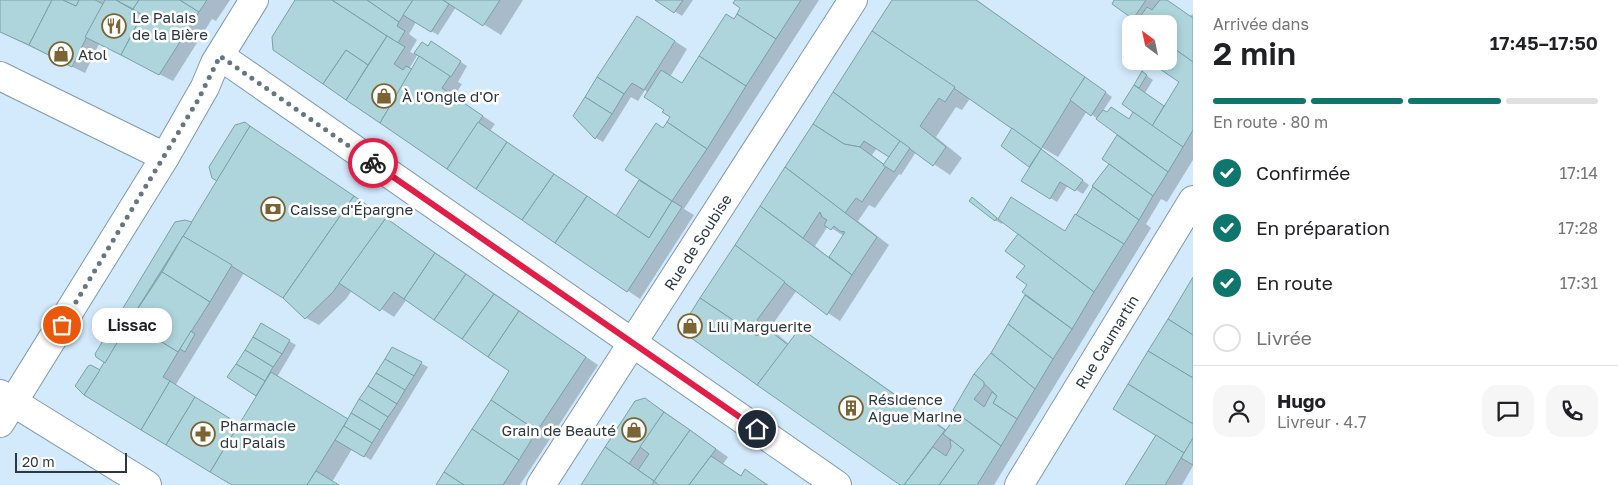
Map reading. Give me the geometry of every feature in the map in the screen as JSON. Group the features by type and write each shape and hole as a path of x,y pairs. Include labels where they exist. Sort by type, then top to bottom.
{"street":[{"path":"147,485 4,407 165,157 202,93 220,56 254,0"},
{"name":"Rue de Soubise","path":"542,485 853,0"},
{"path":"220,56 837,485"},
{"path":"0,76 165,157"},
{"name":"Rue Caumartin","path":"1019,485 1193,200"}],"building":[{"path":"0,0 52,0 29,45 0,32"},
{"path":"52,0 63,0 76,6 79,0 95,0 103,4 72,67 29,45"},
{"path":"63,0 79,0 76,6"},
{"name":"Le Palais de la Bière","path":"105,0 116,0 142,15 121,55 85,37"},
{"path":"116,0 139,0 133,9"},
{"path":"139,0 180,0 199,12 159,75 121,55 142,15 133,9"},
{"path":"180,0 207,0 199,12"},
{"path":"295,0 332,0 387,36 368,65 346,50 323,84 273,50 272,37"},
{"path":"332,0 367,0 399,22 397,26 405,31 398,43"},
{"path":"367,0 413,0 399,22"},
{"path":"413,0 443,0 449,4 431,32 403,15"},
{"path":"443,0 500,0 483,26"},
{"path":"655,0 683,0 674,13"},
{"path":"735,0 801,0 776,39 737,14 740,8 733,3"},
{"path":"892,0 976,0 1085,77 1041,149 872,31"},
{"path":"1114,0 1146,0 1136,15 1127,15 1112,4"},
{"path":"1160,0 1167,0 1193,18 1193,62 1178,51 1178,15 1141,15 1147,7 1152,10"},
{"path":"726,14 734,19 737,14 776,39 746,86 699,56"},
{"path":"637,16 675,41 644,90 632,83 624,94 597,77"},
{"path":"872,31 955,87 945,102 939,98 920,126 946,147 933,166 833,92"},
{"path":"387,36 405,47 394,64 403,70 406,66 412,69 380,123 346,100"},
{"path":"431,41 461,61 451,77 414,53 422,42 428,46"},
{"path":"346,50 368,65 346,100 323,84"},
{"path":"1178,51 1193,62 1193,130 1183,147 1152,126 1179,82 1161,70 1178,70"},
{"path":"419,56 450,76 442,88 483,116 447,169 380,123"},
{"path":"699,56 746,86 707,149 667,122 670,117 662,112 664,110 644,97 661,70 682,83"},
{"path":"1142,71 1147,75 1139,88 1134,85"},
{"path":"597,77 624,94 612,114 585,97"},
{"path":"1085,77 1106,92 1091,116 1070,100"},
{"path":"1134,85 1164,106 1152,126 1122,104"},
{"path":"833,92 900,141 889,157 864,141 860,147 844,144 813,124"},
{"path":"585,97 612,114 595,139 573,116"},
{"path":"1111,107 1129,119 1133,112 1183,147 1168,172 1096,119 1103,110 1107,112"},
{"path":"245,122 250,126 217,181 212,178 209,167 235,125"},
{"path":"478,122 507,142 476,189 447,169"},
{"path":"667,122 707,149 672,201 625,170 656,123 663,128"},
{"path":"813,124 844,144 860,147 886,166 862,202 856,198 845,213 785,167"},
{"name":"Caisse d'Épargne","path":"250,126 354,196 283,298 183,236"},
{"path":"1012,128 1041,149 1029,167 1001,146"},
{"path":"1117,135 1168,172 1153,196 1102,159"},
{"path":"900,141 910,148 894,172 883,165"},
{"path":"507,142 554,174 522,220 476,189"},
{"path":"1041,149 1083,180 1075,191 1060,182 1050,199 1021,181"},
{"path":"1109,164 1153,196 1139,220 1092,186"},
{"path":"785,167 877,237 852,275 829,257 845,232 840,231 834,226 831,230 824,225 827,220 822,217 820,212 803,238 760,206"},
{"path":"554,174 587,196 555,243 522,220"},
{"path":"639,180 672,201 649,238 616,216"},
{"path":"1093,187 1139,220 1124,244 1076,215"},
{"path":"354,196 386,218 333,292 305,319 283,298"},
{"path":"587,196 649,238 672,201 682,207 627,292 555,243"},
{"path":"972,197 997,218 995,221 969,201"},
{"path":"1011,197 1065,231 1075,214 1124,244 1094,292 998,219"},
{"path":"760,206 852,275 827,315 735,245"},
{"path":"386,218 435,253 404,299 394,292 380,311 339,283"},
{"path":"185,220 192,222 129,322 127,321 120,313 175,222"},
{"path":"1018,234 1094,292 1072,329 1022,292 1027,285 1016,277 1025,266 1005,251"},
{"path":"183,236 232,265 210,302 162,272"},
{"path":"735,245 785,282 757,320 764,326 757,336 700,298"},
{"path":"435,253 466,274 434,320 404,299"},
{"path":"162,272 210,302 178,352 129,322"},
{"path":"466,274 494,294 462,339 434,320"},
{"path":"1193,277 1193,335 1168,319"},
{"path":"494,294 519,311 488,357 462,339"},
{"path":"1025,295 1072,329 1053,359 1008,324"},
{"path":"700,298 757,336 764,326 788,345 757,385 680,330"},
{"path":"519,311 586,357 537,431 491,400 509,371 488,357"},
{"path":"1168,319 1193,335 1193,378 1148,351"},
{"path":"129,322 178,352 163,377 170,381 141,430 84,395"},
{"path":"261,323 290,340 282,354 253,337"},
{"path":"1008,324 1053,359 1035,389 991,353"},
{"name":"Résidence Aigue Marine","path":"800,328 945,430 904,485 900,485 757,385"},
{"path":"191,331 195,334 185,352 180,349"},
{"path":"107,334 121,336 105,363 96,357 95,354"},
{"path":"253,337 282,354 273,367 245,350"},
{"path":"392,347 422,362 414,376 385,359"},
{"path":"245,350 273,367 265,381 236,364"},
{"path":"1148,351 1193,378 1193,424 1128,384"},
{"path":"991,353 1035,389 1017,419 993,403 997,396 974,374"},
{"path":"385,359 414,376 405,390 376,373"},
{"path":"236,364 265,381 256,396 227,377"},
{"path":"91,365 100,370 84,395 75,386 88,366"},
{"path":"271,372 348,419 307,485 232,485 210,472"},
{"path":"376,373 405,390 397,404 368,386"},
{"path":"974,374 984,382 984,386 974,399 984,407 992,392 997,396 993,403 1017,419 1001,446 953,410"},
{"path":"170,381 195,397 166,445 141,430"},
{"path":"1128,384 1193,424 1193,438 1184,453 1113,409"},
{"path":"368,386 397,404 388,417 359,399"},
{"name":"Pharmacie du Palais","path":"195,397 239,424 210,472 166,445"},
{"name":"Grain de Beauté","path":"645,398 664,412 629,464 605,447 635,401"},
{"path":"359,399 388,417 380,430 351,413"},
{"path":"491,400 537,431 519,460 472,429"},
{"path":"664,412 690,430 654,481 638,470 649,454 640,447"},
{"path":"351,413 380,430 372,443 344,426"},
{"path":"958,414 1001,446 977,485 939,485 964,450 943,434"},
{"path":"344,426 372,443 364,457 335,440"},
{"path":"472,429 519,460 503,485 464,485 444,472"},
{"path":"690,430 716,449 689,485 659,485 654,481"},
{"path":"1156,435 1184,453 1165,485 1125,485"},
{"path":"1193,438 1193,465 1181,458"},
{"path":"950,439 964,450 939,485 904,485 933,447 946,456 951,447"},
{"path":"605,447 654,481 652,485 581,485"},
{"path":"711,456 741,476 745,469 767,485 689,485"},
{"path":"316,471 339,485 307,485"},
{"path":"444,472 464,485 436,485"}],"way so far":[{"path":"62,325 165,157 198,100 220,56 373,163"}],"place":[{"name":"Le Palais de la Bière","path":"114,26"},
{"name":"Atol","path":"61,54"},
{"name":"À l'Ongle d'Or","path":"384,96"},
{"name":"Caisse d'Épargne","path":"273,209"},
{"name":"Lissac","path":"62,325"},
{"name":"Lili Marguerite","path":"690,326"},
{"name":"Résidence Aigue Marine","path":"851,408"},
{"name":"Grain de Beauté","path":"634,430"},
{"name":"Pharmacie du Palais","path":"203,434"}],"route":[{"path":"373,163 757,429"}]}
